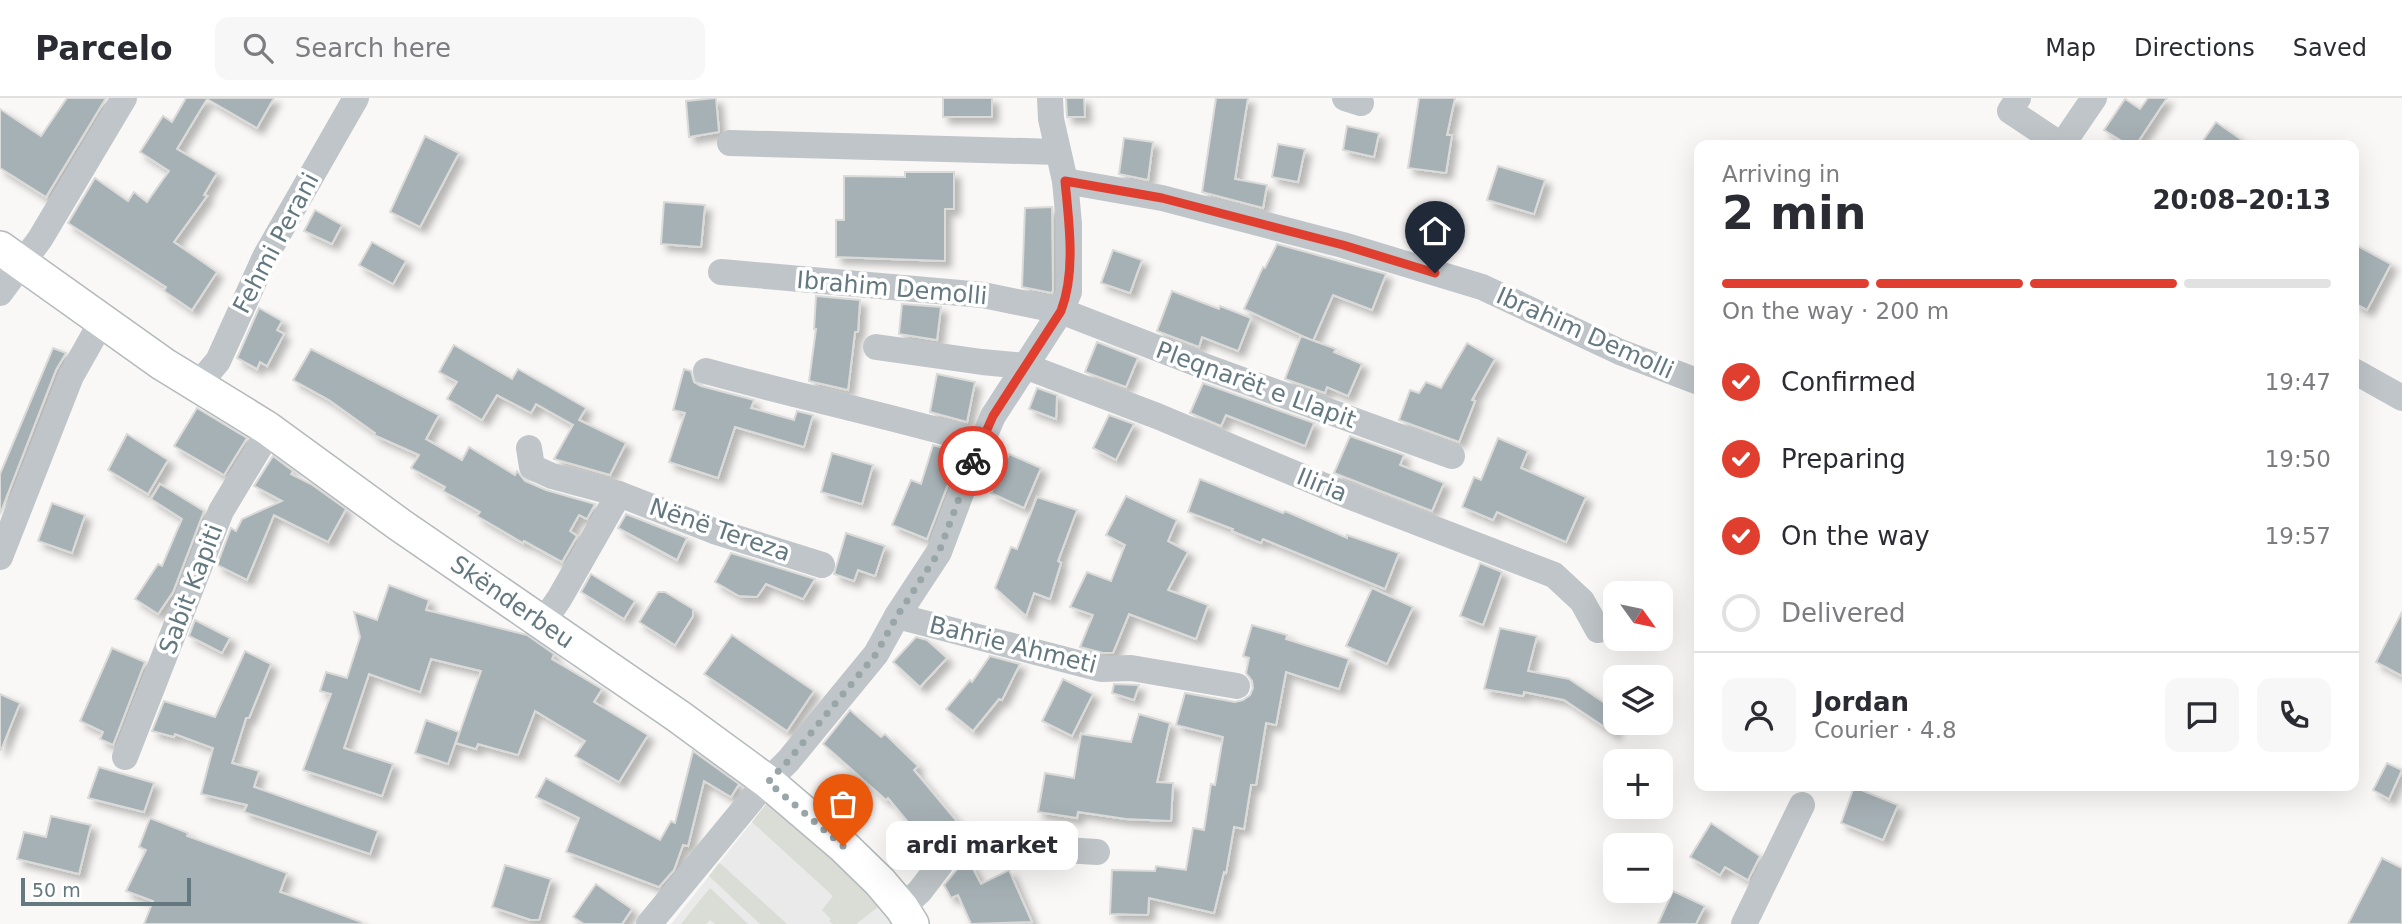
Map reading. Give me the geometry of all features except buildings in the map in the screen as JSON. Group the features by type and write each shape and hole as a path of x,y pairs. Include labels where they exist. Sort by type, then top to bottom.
{"main road":[{"name":"Skënderbeu","path":"10,255 196,387 267,428 400,525 678,716 768,782 843,846 880,882 907,916"}],"street":[{"path":"0,293 10,255 40,239 124,98"},
{"name":"Fehmi Perani","path":"196,387 218,361 265,257 356,98"},
{"path":"649,924 876,654 897,616 939,552 993,416 1061,311 1069,292 1069,224 1065,181 1051,119 1050,98"},
{"path":"2018,98 2010,111 2054,140"},
{"path":"2065,140 2094,98"},
{"path":"730,143 1058,152"},
{"name":"Ibrahim Demolli","path":"1065,181 1162,198 1343,245 1482,287 1620,352 1694,380"},
{"name":"Ibrahim Demolli","path":"721,272 984,295 1061,311"},
{"name":"Pleqnarët e Llapit","path":"1061,311 1452,456"},
{"path":"0,557 71,376 102,321"},
{"path":"876,347 1025,366"},
{"name":"Iliria","path":"1025,366 1157,416 1346,495 1555,575 1582,601 1598,631"},
{"path":"706,371 981,442"},
{"path":"2359,374 2402,398"},
{"name":"Sabit Kapiti","path":"125,757 221,511 265,438 267,428"},
{"name":"Nënë Tereza","path":"529,448 531,467 619,495 714,531 822,565"},
{"name":"Nënë Tereza","path":"543,622 619,495"},
{"name":"Bahrie Ahmeti","path":"897,616 1101,669 1130,668 1237,686"},
{"path":"1744,924 1802,805"},
{"name":"Skënderbeu","path":"907,916 920,891 946,857 963,847 1002,846 1097,852"}],"shaded area":[{"path":"773,795 900,924 671,924"},
{"path":"773,795 882,904 856,924 833,924 829,921 831,919 822,910 833,896 752,822"},
{"path":"719,863 787,924 760,924 709,876"},
{"path":"710,888 748,924 715,924 710,920 706,924 681,924"}],"way so far":[{"path":"843,846 768,782 876,654 897,616 939,552 973,461"}],"place":[{"name":"ardi market","path":"843,846"}],"route":[{"path":"973,461 993,416 1061,311 1069,292 1069,224 1065,181 1162,198 1343,245 1435,273"}]}
